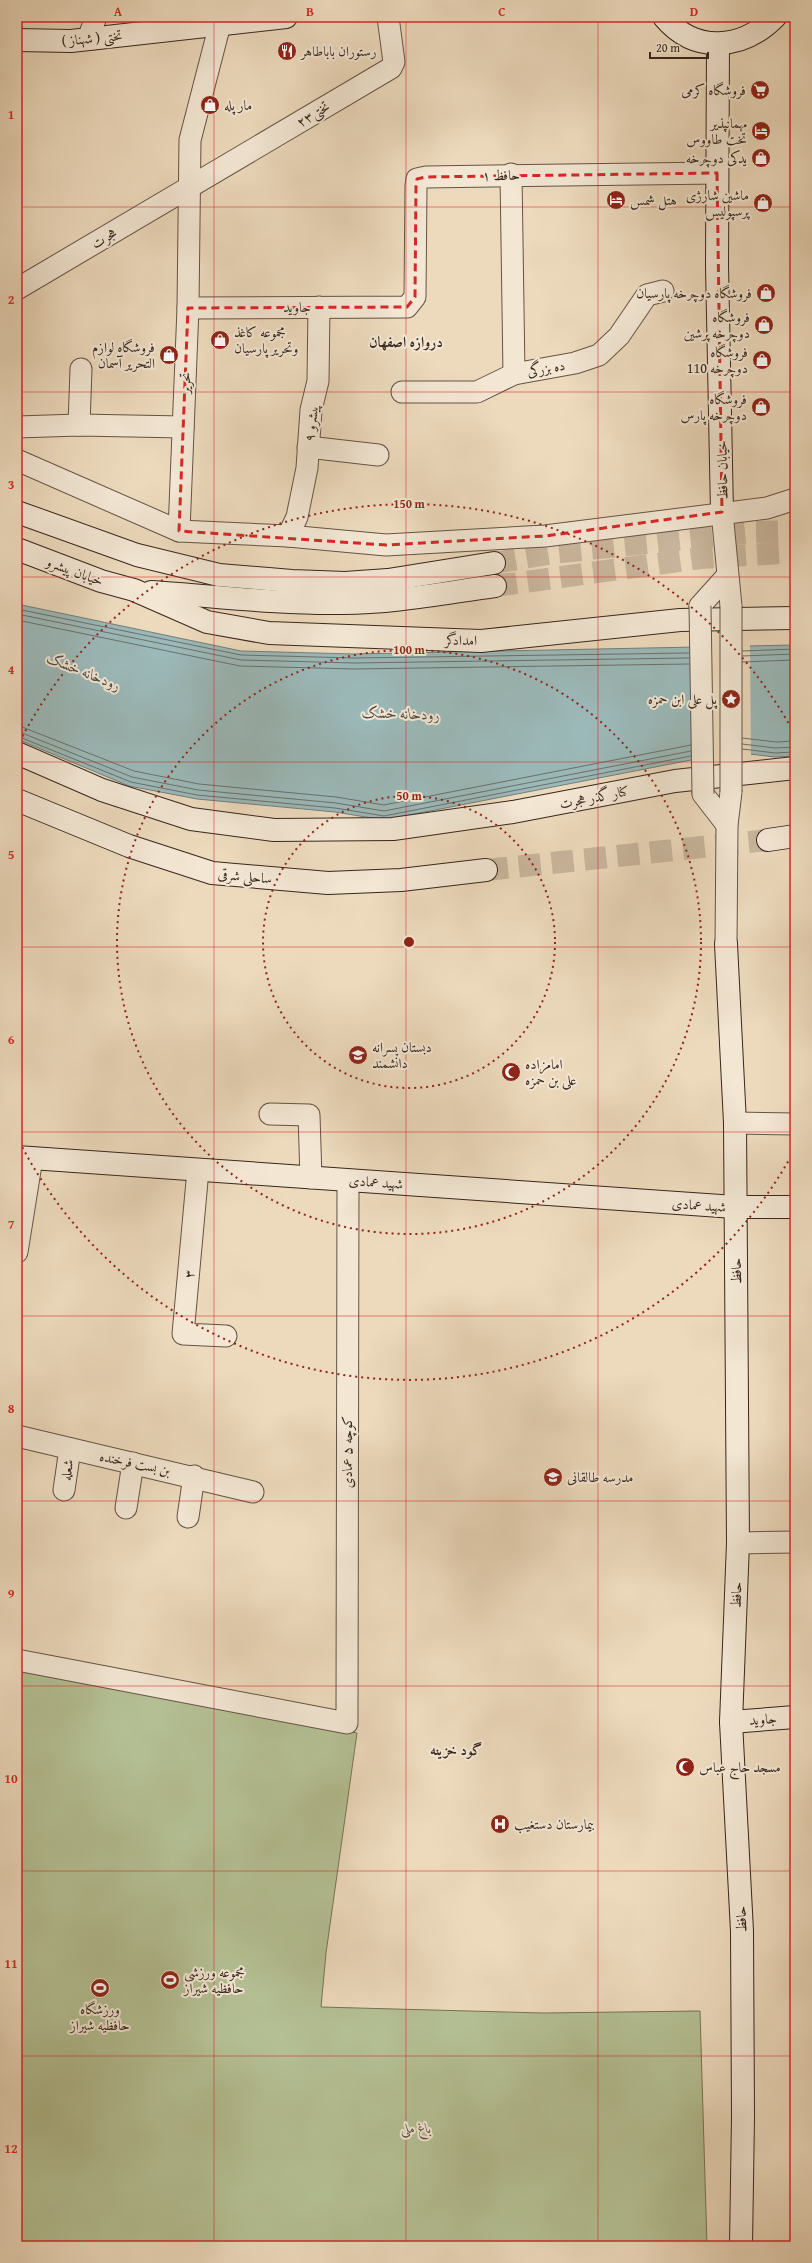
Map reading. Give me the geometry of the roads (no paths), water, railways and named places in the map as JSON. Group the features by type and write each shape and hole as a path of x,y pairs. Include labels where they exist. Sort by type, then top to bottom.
{"main road":[{"name":"تختی ( شهناز )","path":"17,40 71,41 234,21 286,17"},
{"path":"664,17 672,27 694,39 718,44 741,40 762,30 775,17"},
{"name":"خیابان حافظ","path":"718,44 717,173 722,512"},
{"path":"17,512 137,555 219,575 292,581 352,582 388,580 494,563"},
{"name":"خیابان پیشرو","path":"17,549 101,581 134,590"},
{"path":"134,590 293,602 342,603 390,601 495,586"},
{"name":"امدادگر","path":"134,590 208,622 270,632 366,638 481,640 680,620 795,618"},
{"name":"کنار گذر هجرت","path":"17,753 102,790 191,819 274,830 393,829 513,812 675,781 795,768"},
{"name":"ساحلی شرقی","path":"17,800 129,846 212,873 328,883 401,880 486,870"},
{"path":"768,840 795,836"},
{"name":"حافظ","path":"726,944 735,1123 738,1543 731,1722 742,1931 743,2116 741,2246"},
{"name":"شهید عمادی","path":"25,1157 735,1208 795,1207"},
{"name":"جاوید","path":"731,1722 795,1717"}],"street":[{"path":"88,39 96,17"},
{"name":"تختی۲۳","path":"190,187 390,68 394,62 388,17"},
{"name":"تحریر","path":"179,531 188,308 190,140 234,21"},
{"name":"حافظ ۱","path":"407,307 415,297 417,179 426,176 511,174 717,173"},
{"path":"511,174 514,374"},
{"name":"هجرت","path":"17,289 190,187"},
{"name":"ده بزرگی","path":"402,392 477,392 514,374 575,363 599,355 619,336 647,296 663,291"},
{"name":"پیشرو ۹","path":"288,536 297,517 307,468 311,410 318,381 319,307"},
{"name":"جاوید","path":"188,308 407,307"},
{"path":"79,425 81,369"},
{"path":"17,427 79,425 183,427"},
{"path":"308,447 378,455"},
{"path":"17,460 179,531 288,536 386,545 546,536 722,512 767,508 795,499"},
{"path":"722,512 731,606 731,792 726,825 726,944"},
{"path":"726,825 703,794 700,606 727,576"},
{"path":"270,1114 309,1115 311,1178"},
{"path":"735,1123 795,1124"},
{"path":"17,1252 25,1157"},
{"name":"۳","path":"198,1170 183,1334 226,1336"},
{"name":"کوچه ۵ عمادی","path":"17,1660 347,1723 348,1180"},
{"name":"بن بست فرخنده","path":"17,1436 194,1476 253,1492"},
{"name":"شعله","path":"64,1490 70,1449"},
{"path":"126,1508 133,1463"},
{"path":"188,1517 194,1476"},
{"path":"738,1543 795,1542"}],"water":[{"name":"رودخانه خشک","path":"17,604 241,651 353,654 795,645 795,756 775,757 732,752 384,820 335,812 197,799 129,786 17,739"}],"tunnel":[{"path":"494,563 553,553 752,532 795,531"},
{"path":"495,586 701,558 795,552"},
{"path":"486,870 768,840"}],"place":[{"name":"رستوران باباطاهر","path":"287,51"},
{"name":"فروشگاه کرمی","path":"760,90"},
{"name":"مار پله","path":"210,105"},
{"name":"مهمانپذیر تخت طاووس","path":"761,131"},
{"name":"یدکی دوچرخه","path":"761,158"},
{"name":"هتل شمس","path":"616,200"},
{"name":"ماشین شارژی پرسپولیس","path":"763,203"},
{"name":"فروشگاه دوچرخه پارسیان","path":"766,293"},
{"name":"فروشگاه دوچرخه پرشین","path":"764,325"},
{"name":"مجموعه کاغذ وتحریر پارسیان","path":"220,340"},
{"name":"فروشگاه لوازم التحریر آسمان","path":"169,355"},
{"name":"فروشگاه دوچرخه 110","path":"762,360"},
{"name":"فروشگاه دوچرخه پارس","path":"761,407"},
{"name":"پل علی ابن حمزه","path":"731,699"},
{"name":"دبستان پسرانه دانشمند","path":"358,1055"},
{"name":"امامزاده علی بن حمزه","path":"511,1072"},
{"name":"مدرسه طالقانی","path":"553,1477"},
{"name":"مسجد حاج عباس","path":"685,1767"},
{"name":"بیمارستان دستغیب","path":"500,1824"},
{"name":"مجموعه ورزشی حافظیه شیراز","path":"170,1980"},
{"name":"ورزشگاه حافظیه شیراز","path":"100,1988"}],"district":[{"name":"دروازه اصفهان","path":"406,341"},
{"name":"گود خزینه","path":"456,1749"}],"park label":[{"name":"باغ ملی","path":"416,2128"}]}
